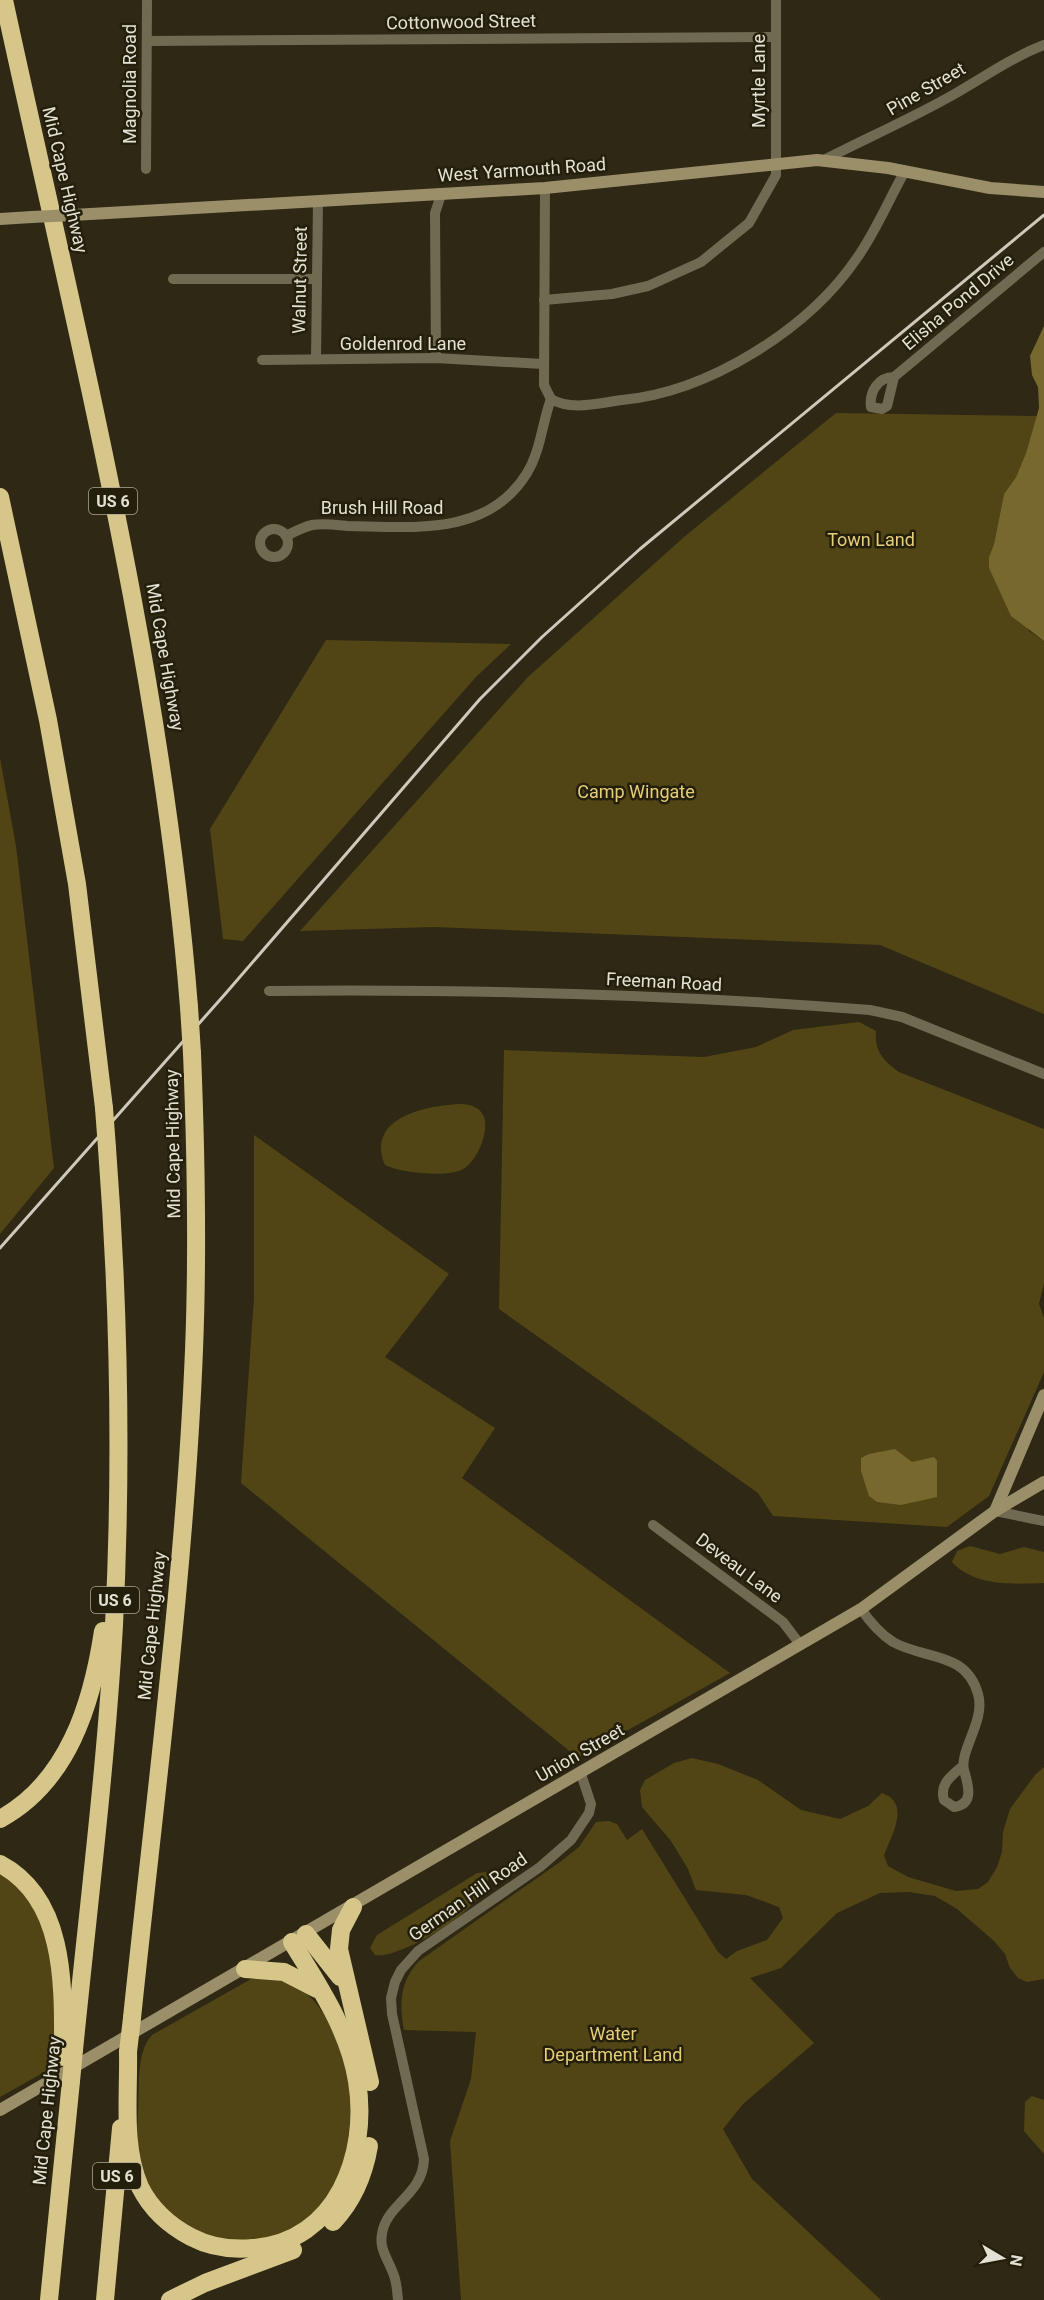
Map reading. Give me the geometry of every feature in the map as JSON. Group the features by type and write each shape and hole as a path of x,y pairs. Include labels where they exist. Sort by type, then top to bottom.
{"highway":[{"name":"Mid Cape Highway","path":"4,0 145,661 172,836 192,1053 196,1245 191,1412 184,1512 132,2018 125,2045 105,2300"},
{"name":"Mid Cape Highway","path":"0,497 48,720 75,873 108,1148 117,1347 116,1570 105,1737 68,2054 63,2160 49,2300"},
{"path":"0,1820 40,1790 70,1745 92,1685 116,1570"},
{"path":"0,1864 21,1879 38,1898 54,1936 60,1969 68,2054"},
{"path":"170,2300 205,2283 306,2244 333,2222 354,2195 363,2174 369,2147 372,2105 365,2058 346,1986 338,1942 341,1930 353,1906"},
{"path":"299,1938 325,1955 346,1986"},
{"path":"125,2045 129,2137 133,2162 140,2187 154,2208 174,2227 210,2244 241,2249 273,2245 305,2231 325,2214 348,2179 357,2148 360,2115 354,2066 344,2035 321,1992 299,1938"},
{"path":"245,1969 284,1972 321,1992"}],"main road":[{"name":"West Yarmouth Road","path":"0,219 545,188 775,163 824,160 905,171 990,188 1044,192"},
{"path":"995,1511 997,1501 1044,1395"},
{"name":"Union Street","path":"0,2110 125,2045 245,1969 581,1774 799,1643 861,1609 995,1511 1044,1482"}],"street":[{"name":"Magnolia Road","path":"146,169 147,0"},
{"name":"Myrtle Lane","path":"544,300 630,292 669,278 701,262 749,223 774,182 776,0"},
{"name":"Cottonwood Street","path":"147,41 776,37"},
{"name":"Pine Street","path":"824,160 875,137 952,95 1016,56 1044,45"},
{"path":"545,188 544,385 551,399 570,406 681,389 754,353 793,326 837,284 856,260 886,213 905,171"},
{"path":"436,358 435,213 441,195"},
{"name":"Walnut Street","path":"316,359 318,201"},
{"name":"Elisha Pond Drive","path":"894,377 1044,252"},
{"path":"172,279 316,279"},
{"name":"Goldenrod Lane","path":"262,360 436,358 543,364"},
{"name":"Brush Hill Road","path":"286,536 311,525 436,526 463,521 489,510 510,494 528,471 539,443 551,399"},
{"name":"Freeman Road","path":"270,992 398,990 551,993 870,1010 902,1017 1044,1074"},
{"path":"995,1511 1044,1521"},
{"name":"Deveau Lane","path":"653,1524 783,1622 799,1643"},
{"path":"861,1609 873,1626 893,1641 954,1661 970,1675 979,1697 980,1708 963,1766"},
{"name":"German Hill Road","path":"398,2300 396,2282 381,2246 384,2224 416,2187 424,2169 422,2146 392,2014 391,1998 394,1982 401,1970 418,1951 540,1867 571,1840 585,1820 591,1804 581,1774"}],"green space":[{"name":"Camp Wingate","path":"836,413 1037,416 1016,477 1004,494 994,544 989,557 989,568 1029,631 1044,641 1044,1014 880,945 434,927 300,931 528,677 684,537"},
{"path":"326,640 511,644 476,677 243,941 223,939 210,829"},
{"path":"0,758 16,846 54,1168 0,1234"},
{"path":"859,1022 876,1031 878,1050 899,1072 1044,1129 1044,1283 1039,1304 1044,1318 1044,1372 989,1496 947,1527 773,1516 758,1493 499,1309 504,1050 704,1057 756,1047 793,1030"},
{"path":"463,1104 477,1108 481,1112 485,1128 478,1153 463,1169 436,1174 412,1172 385,1165 381,1148 384,1135 392,1124 418,1111"},
{"path":"254,1135 449,1274 385,1357 495,1428 462,1478 730,1673 578,1758 241,1483 254,1298"},
{"path":"970,1546 1000,1554 1024,1547 1044,1552 1044,1583 995,1582 972,1576 952,1562 957,1551"},
{"name":"Water Department Land","path":"692,1758 718,1764 758,1780 801,1810 840,1819 868,1806 882,1793 896,1804 897,1811 895,1829 884,1855 888,1866 908,1877 956,1891 978,1889 988,1882 997,1867 1002,1852 1003,1832 1010,1809 1035,1775 1044,1767 1044,1979 1027,1982 1018,1978 1010,1968 1005,1954 994,1941 957,1909 935,1896 909,1892 880,1893 837,1913 781,1968 750,1978 814,2043 743,2104 723,2129 752,2179 881,2300 461,2300 450,2141 471,2079 476,2032 404,2030 402,1993 408,1977 419,1961 579,1847 596,1822 609,1821 617,1824 627,1840 642,1829 718,1952 726,1959 737,1951 767,1940 783,1918 779,1907 746,1895 696,1890 688,1869 671,1841 642,1807 640,1790 645,1780 674,1763"},
{"path":"0,1871 22,1887 35,1907 44,1928 54,1972 57,2065 0,2097"},
{"path":"488,1872 487,1884 478,1898 463,1913 425,1939 388,1954 375,1955 370,1948 377,1935 477,1873"},
{"path":"264,1976 281,1979 306,1993 316,2003 331,2028 346,2068 350,2088 347,2147 340,2174 328,2198 300,2225 275,2237 249,2242 223,2240 198,2232 175,2217 156,2197 142,2171 137,2143 141,2061 143,2051 152,2035 251,1979"},
{"path":"1032,2096 1044,2100 1044,2154 1024,2131 1025,2102"}],"shaded area":[{"path":"1044,326 1044,641 1011,616 989,568 989,557 994,544 1004,494 1016,477 1026,453 1039,408 1038,387 1032,375 1030,356"},
{"path":"895,1449 912,1462 934,1457 937,1461 937,1497 901,1505 877,1502 869,1496 861,1471 861,1458 869,1454"}],"railway":[{"path":"0,1248 226,993 480,699 542,637 640,549 1044,215"}],"park label":[{"name":"Town Land","path":"871,540"}]}
